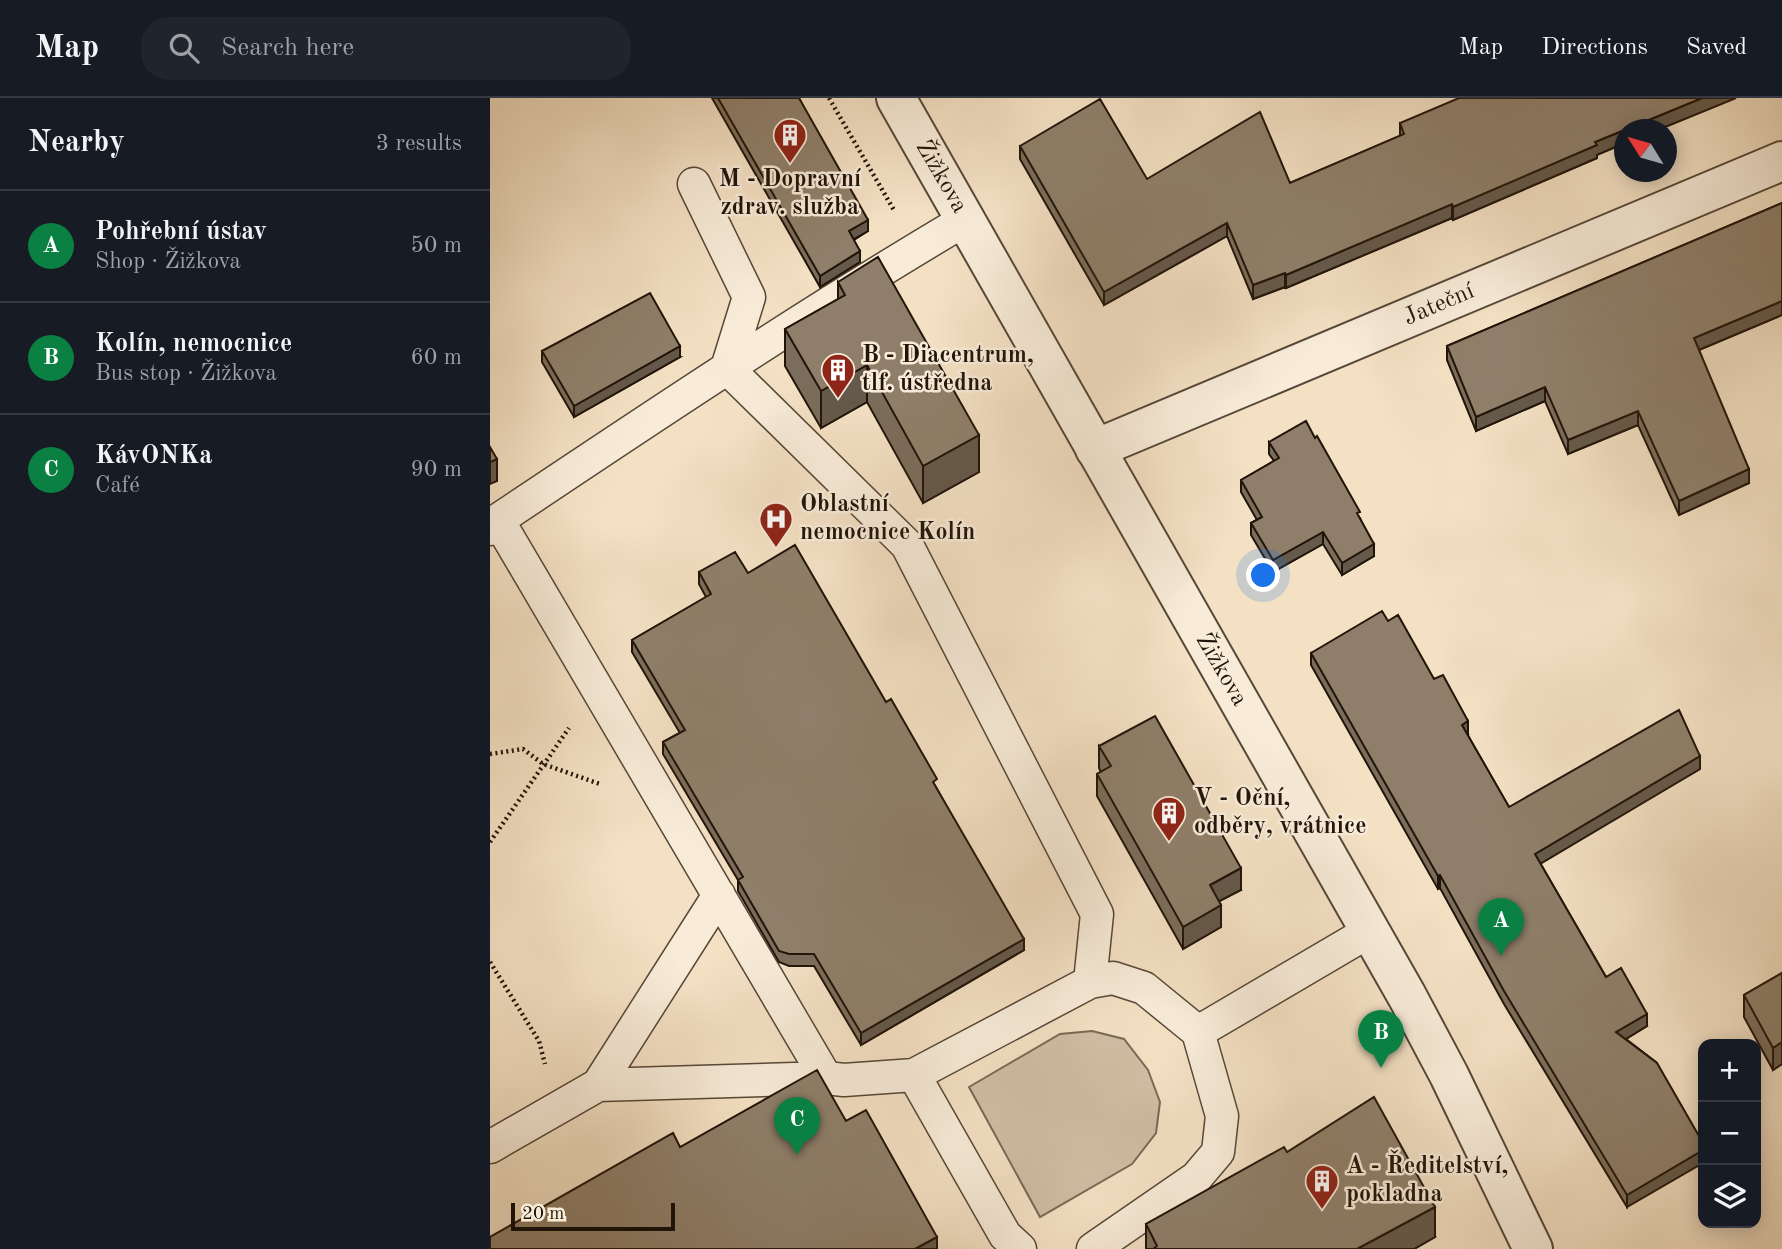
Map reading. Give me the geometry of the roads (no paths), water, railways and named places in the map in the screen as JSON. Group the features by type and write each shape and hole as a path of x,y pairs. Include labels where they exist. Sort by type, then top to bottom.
{"street":[{"name":"Žižkova","path":"896,98 1370,931 1449,1075 1533,1249"},
{"name":"Jateční","path":"1096,449 1782,161"}],"lane":[{"path":"694,184 749,297 727,368"},
{"path":"826,1077 597,688 494,524 727,368 965,220"},
{"path":"727,368 907,545 1097,914 1090,982"},
{"path":"490,1147 598,1085 719,895"},
{"path":"1198,1031 1370,931"},
{"path":"598,1085 826,1077 844,1080 914,1075 1090,982 1113,978 1144,988 1198,1031 1223,1116 1218,1152 1196,1178 1093,1249"},
{"path":"914,1075 1005,1235 1020,1249"}],"place":[{"name":"M - Dopravní zdrav. služba","path":"790,165"},
{"name":"B - Diacentrum, tlf. ústředna","path":"838,400"},
{"name":"Oblastní nemocnice Kolín","path":"776,549"},
{"name":"V - Oční, odběry, vrátnice","path":"1169,843"},
{"name":"Pohřební ústav","path":"1501,956"},
{"name":"Kolín, nemocnice","path":"1381,1068"},
{"name":"KávONKa","path":"797,1155"},
{"name":"A - Ředitelství, pokladna","path":"1322,1211"}]}
